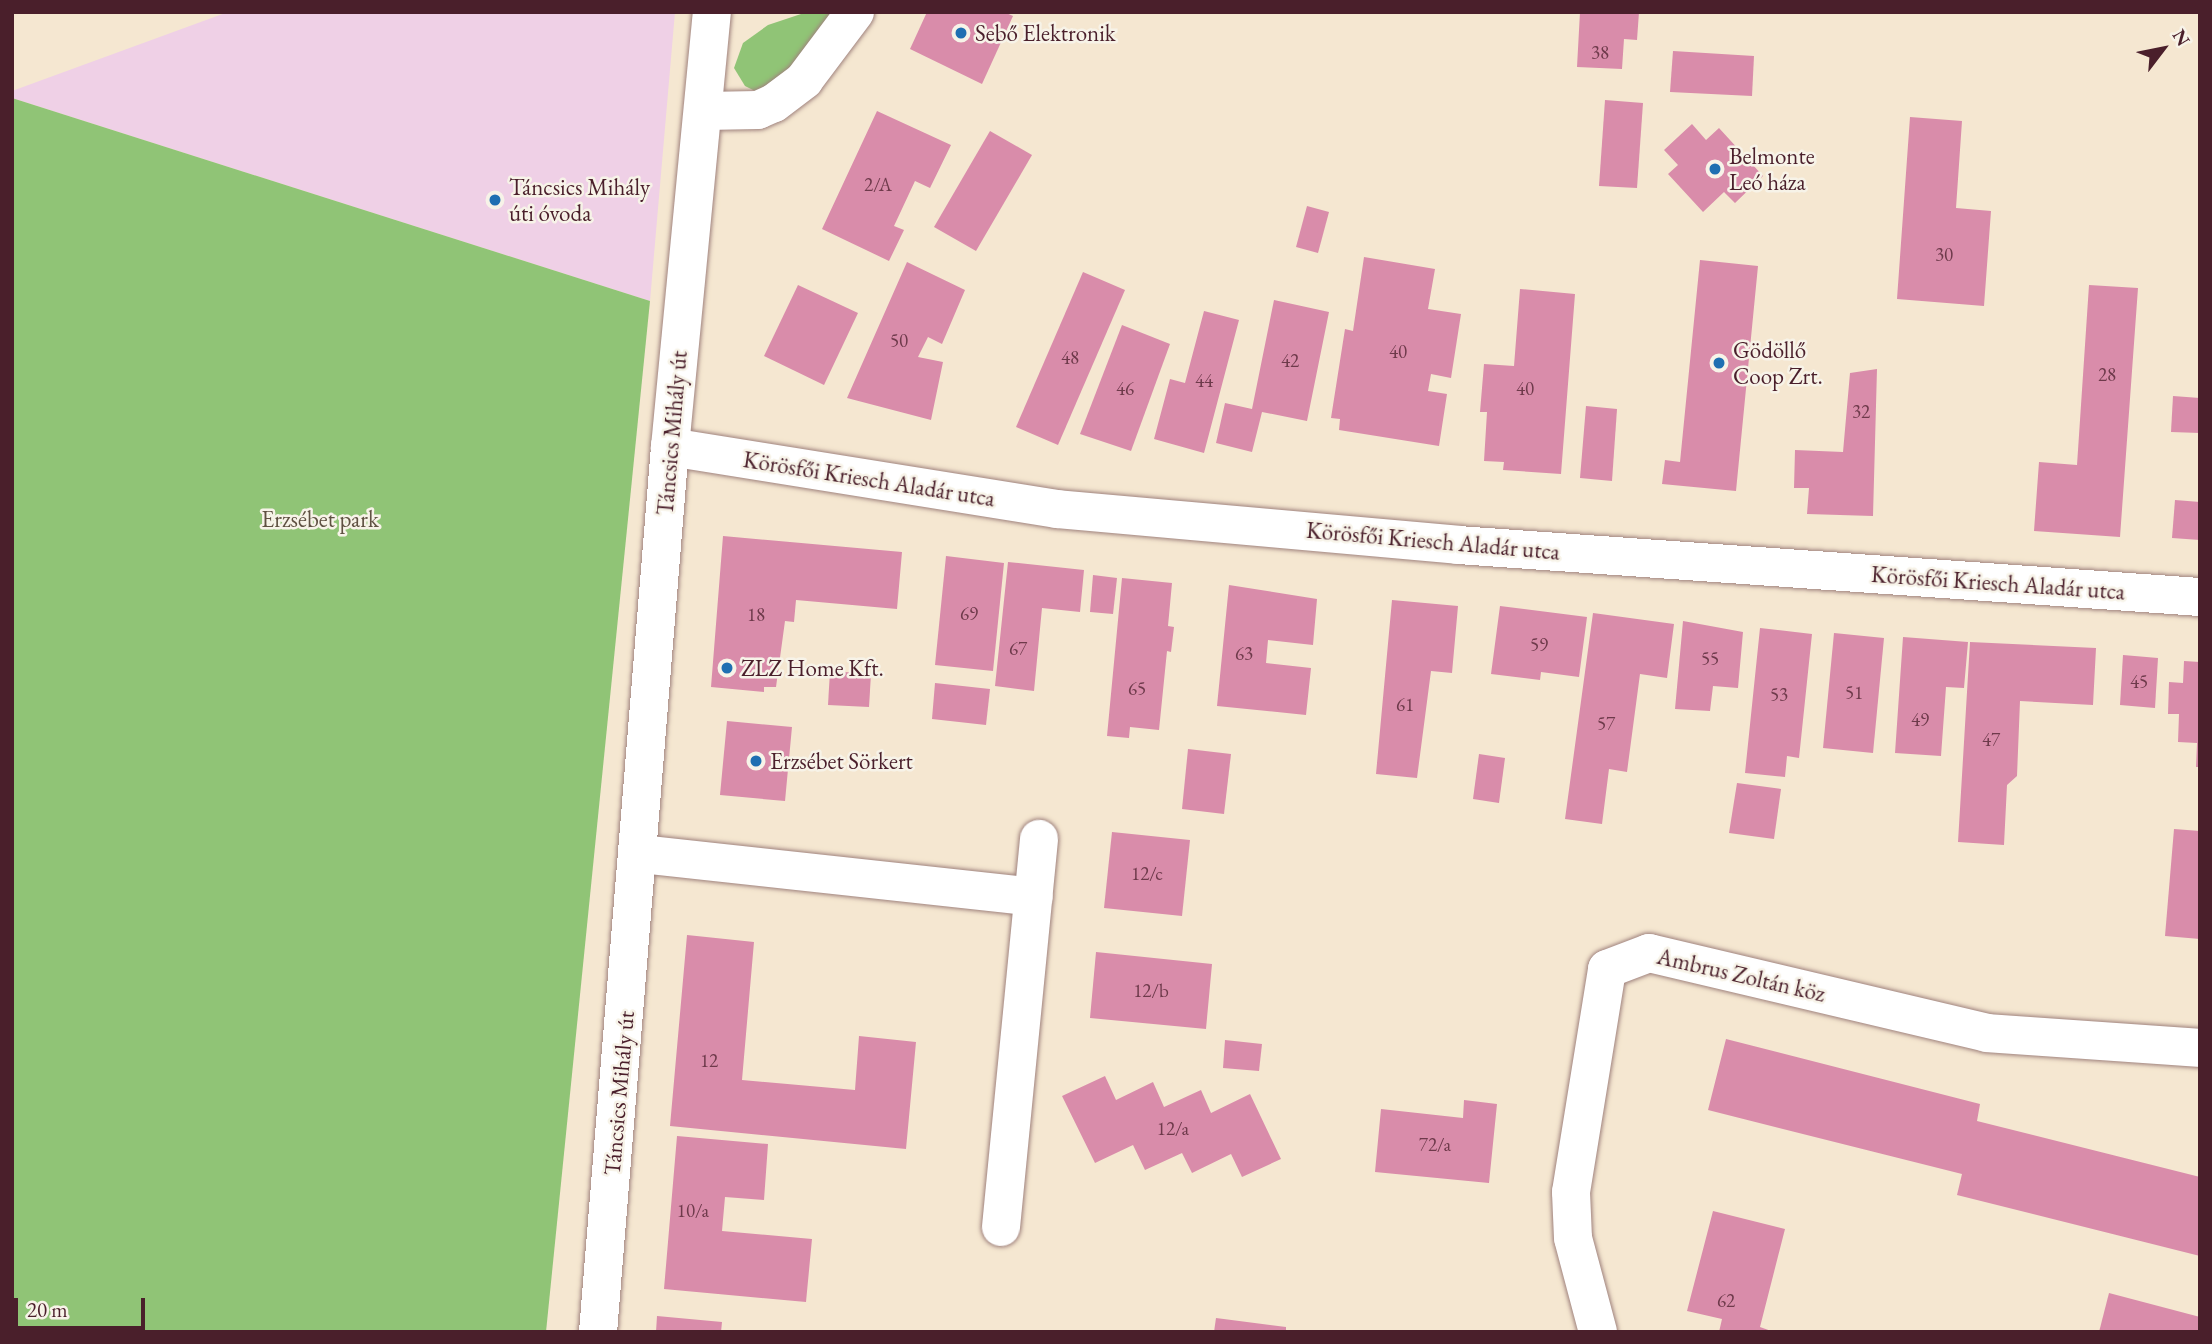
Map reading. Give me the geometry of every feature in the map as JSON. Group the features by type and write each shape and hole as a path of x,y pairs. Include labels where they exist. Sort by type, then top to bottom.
{"street":[{"name":"Táncsics Mihály út","path":"598,1332 640,854 670,447 712,12"},
{"path":"704,111 758,110 774,103 804,80 855,12"},
{"name":"Körösfői Kriesch Aladár utca","path":"670,447 1057,509 1458,545 2200,597"},
{"path":"1001,1227 1039,839"},
{"path":"640,854 1034,897"},
{"name":"Ambrus Zoltán köz","path":"1598,1332 1573,1238 1571,1192 1607,969 1649,953 1987,1033 2200,1048"}],"shaded area":[{"name":"Táncsics Mihály úti óvoda","path":"228,12 675,12 650,301 12,98 12,91"}],"green space":[{"path":"807,12 835,12 804,58 757,92 745,86 734,68 743,43 768,25"},
{"name":"Erzsébet park","path":"12,98 650,301 546,1332 12,1332"}],"building":[{"name":"Sebő Elektronik","path":"927,12 1004,12 1013,16 982,84 910,49"},
{"path":"1580,12 1639,12 1637,40 1624,39 1622,69 1577,67"},
{"path":"1673,51 1754,56 1752,96 1670,92"},
{"path":"1605,100 1643,103 1637,188 1599,186"},
{"path":"877,111 951,145 930,188 915,181 894,226 904,230 889,261 822,229"},
{"path":"1910,117 1962,121 1956,208 1991,211 1984,306 1897,299"},
{"name":"Belmonte Leó háza","path":"1692,124 1706,140 1719,128 1763,176 1735,203 1724,192 1703,212 1668,174 1678,165 1664,150"},
{"path":"990,131 1032,155 976,251 934,227"},
{"path":"1307,206 1329,212 1318,253 1296,247"},
{"path":"1364,257 1435,269 1428,309 1461,314 1451,378 1431,374 1428,391 1447,394 1439,446 1339,430 1340,419 1331,418 1345,329 1353,331"},
{"name":"Gödöllő Coop Zrt.","path":"1700,260 1758,266 1736,491 1662,484 1665,460 1680,462"},
{"path":"907,262 965,290 942,344 928,337 918,357 943,362 931,420 847,398"},
{"path":"1083,272 1125,290 1058,445 1016,427"},
{"path":"798,285 858,313 824,385 764,356"},
{"path":"2089,285 2138,288 2120,537 2034,531 2039,462 2077,465"},
{"path":"1520,289 1575,294 1561,474 1503,470 1504,462 1484,461 1487,412 1480,412 1484,364 1514,366"},
{"path":"1274,300 1329,312 1307,421 1262,412 1252,452 1216,443 1225,403 1252,409"},
{"path":"1204,311 1239,320 1204,453 1154,439 1170,379 1185,383"},
{"path":"1122,325 1170,344 1131,451 1080,434"},
{"path":"1877,369 1873,516 1807,514 1809,488 1794,488 1795,450 1843,452 1850,373"},
{"path":"2173,396 2200,398 2200,433 2171,432"},
{"path":"1586,406 1617,409 1612,481 1580,478"},
{"path":"2175,500 2200,502 2200,540 2172,538"},
{"path":"723,536 902,552 897,609 796,600 794,622 785,621 776,687 764,687 764,692 711,687"},
{"path":"946,556 1004,563 993,671 935,665"},
{"path":"1008,562 1084,570 1080,612 1042,608 1034,691 995,686"},
{"path":"1093,575 1117,578 1113,614 1090,612"},
{"path":"1122,578 1172,583 1168,626 1174,627 1171,652 1167,651 1159,730 1130,727 1129,738 1107,736"},
{"path":"1229,585 1317,599 1313,645 1268,640 1266,663 1311,668 1306,715 1217,706"},
{"path":"1392,600 1458,606 1452,673 1431,671 1417,778 1376,774"},
{"path":"1500,606 1587,617 1579,677 1541,672 1540,680 1491,674"},
{"path":"1593,613 1674,624 1667,678 1640,674 1627,772 1609,769 1602,824 1565,819"},
{"path":"1683,621 1743,632 1738,688 1713,686 1710,711 1675,709"},
{"path":"1760,628 1812,634 1799,758 1787,756 1785,777 1745,773"},
{"path":"1834,633 1884,638 1873,753 1823,748"},
{"path":"1903,637 1968,642 1964,688 1946,687 1941,756 1895,753"},
{"path":"1970,642 2096,648 2093,705 2020,701 2017,776 2007,785 2004,845 1958,842"},
{"path":"2123,655 2158,658 2155,708 2120,705"},
{"path":"2184,661 2200,662 2200,767 2196,767 2197,743 2178,742 2179,714 2168,714 2169,682 2183,683"},
{"path":"830,671 871,674 869,707 828,705"},
{"path":"935,683 990,689 986,725 932,719"},
{"name":"Erzsébet Sörkert","path":"727,721 792,727 785,801 720,795"},
{"path":"1188,749 1231,754 1224,814 1182,809"},
{"path":"1479,754 1505,758 1499,803 1473,799"},
{"path":"1737,783 1781,789 1774,839 1729,833"},
{"path":"2174,829 2200,831 2200,939 2165,936"},
{"path":"1112,832 1190,840 1182,916 1104,908"},
{"path":"687,935 754,942 742,1080 855,1090 859,1036 916,1042 906,1149 670,1126"},
{"path":"1096,952 1212,964 1206,1029 1090,1018"},
{"path":"1726,1039 1980,1104 1977,1121 2200,1177 2200,1256 1957,1195 1962,1174 1708,1110"},
{"path":"1225,1040 1262,1044 1259,1071 1223,1068"},
{"path":"1105,1076 1116,1100 1153,1082 1164,1107 1201,1090 1211,1113 1250,1094 1281,1159 1242,1177 1231,1154 1192,1173 1182,1153 1145,1170 1133,1145 1095,1163 1062,1096"},
{"path":"1464,1100 1497,1104 1489,1183 1375,1172 1381,1109 1463,1118"},
{"path":"677,1136 768,1144 764,1200 725,1197 722,1231 812,1239 806,1302 664,1289"},
{"path":"1713,1211 1785,1229 1760,1327 1774,1332 1719,1332 1722,1319 1687,1311"},
{"path":"2109,1293 2200,1317 2200,1332 2099,1332"},
{"path":"657,1316 722,1322 721,1332 656,1332"},
{"path":"1216,1318 1286,1327 1286,1332 1214,1332"}],"place":[{"name":"Sebő Elektronik","path":"961,33"},
{"name":"Belmonte Leó háza","path":"1715,169"},
{"name":"Táncsics Mihály úti óvoda","path":"495,200"},
{"name":"Gödöllő Coop Zrt.","path":"1719,363"},
{"name":"ZLZ Home Kft.","path":"727,668"},
{"name":"Erzsébet Sörkert","path":"756,761"}]}
